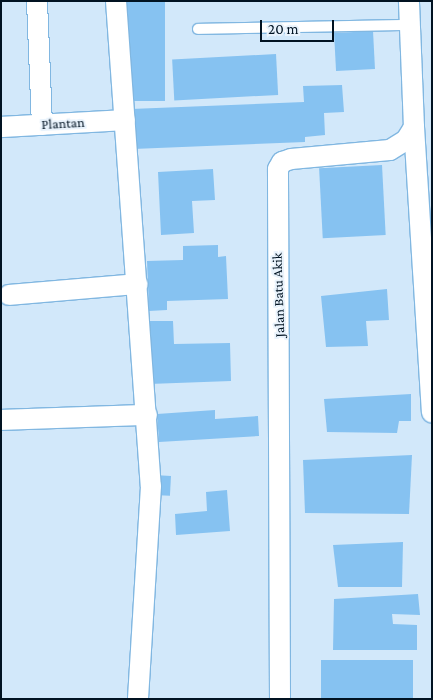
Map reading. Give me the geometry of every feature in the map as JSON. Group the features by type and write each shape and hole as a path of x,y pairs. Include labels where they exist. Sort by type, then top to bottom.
{"street":[{"path":"37,1 42,125"},
{"path":"116,1 138,284 151,486 138,699"},
{"path":"409,1 414,127 430,356 432,412"},
{"name":"Plantan","path":"1,127 125,120"},
{"name":"Jalan Batu Akik","path":"280,699 278,169 282,162 291,158 390,150 406,140 414,127"},
{"path":"9,295 138,284"},
{"path":"1,420 147,415"}],"lane":[{"path":"198,30 410,25"}],"building":[{"path":"126,1 165,1 165,101 126,101"},
{"path":"373,31 375,69 336,71 334,33"},
{"path":"276,54 278,95 174,100 172,59"},
{"path":"342,85 344,112 324,113 325,135 305,137 305,142 133,149 131,109 304,102 303,86"},
{"path":"382,165 386,235 323,238 319,168"},
{"path":"213,169 215,200 192,201 194,233 161,235 158,172"},
{"path":"218,245 218,257 226,256 228,299 167,301 167,310 149,311 147,261 183,260 183,246"},
{"path":"387,289 389,320 366,321 368,346 326,347 321,296"},
{"path":"147,321 173,321 174,344 230,343 231,381 149,384"},
{"path":"411,394 411,421 399,421 397,433 327,432 324,399"},
{"path":"215,410 215,419 258,416 259,436 159,442 157,414"},
{"path":"412,455 409,514 305,513 303,460"},
{"path":"154,475 171,476 170,496 153,495"},
{"path":"227,490 230,531 176,535 175,514 207,511 206,492"},
{"path":"403,542 402,587 338,587 333,545"},
{"path":"418,594 420,615 392,614 393,624 417,625 417,650 333,650 334,599"},
{"path":"321,660 413,660 413,699 321,699"}]}
